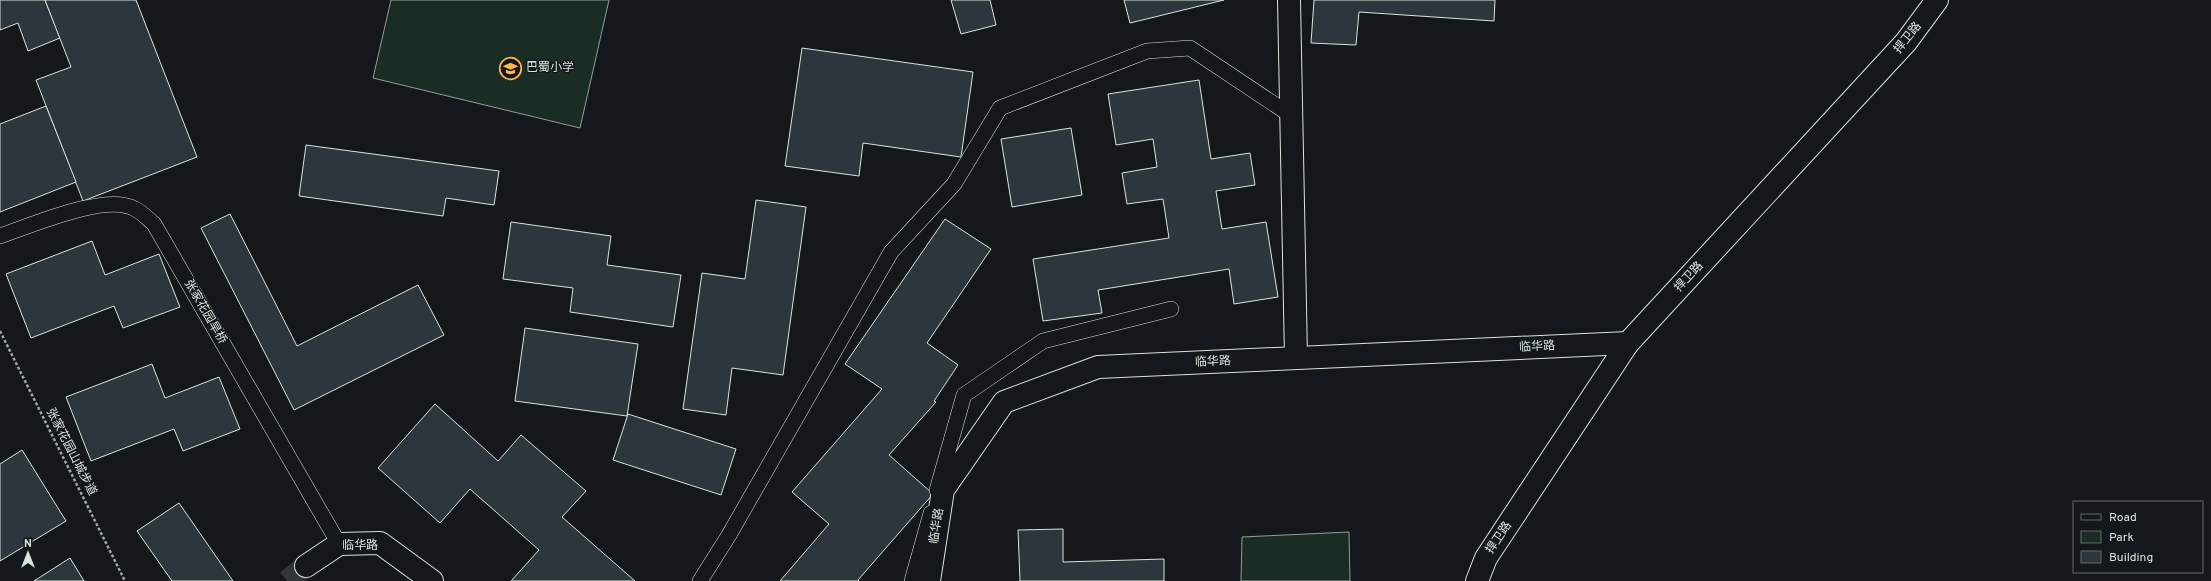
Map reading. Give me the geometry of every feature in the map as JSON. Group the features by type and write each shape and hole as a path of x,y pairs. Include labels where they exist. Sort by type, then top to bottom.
{"street":[{"path":"1289,0 1296,358"},
{"name":"捍卫路","path":"1477,581 1486,558 1628,343 1906,42 1937,0"},
{"name":"临华路","path":"929,581 943,490 1004,402 1098,367 1628,343"},
{"name":"临华路","path":"306,566 339,544 380,543 432,581"}],"lane":[{"path":"700,581 729,535 891,252 954,184 1000,108 1147,51 1190,48 1292,116"},
{"name":"张家花园旱桥","path":"0,236 80,209 110,203 134,208 154,224 339,544"},
{"path":"912,581 964,395 1043,341 1171,309"}],"path":[{"name":"张家花园山城步道","path":"0,331 125,581"}],"green space":[{"path":"391,0 609,0 580,128 373,78"},
{"path":"1349,532 1350,581 1241,581 1242,537"}],"building":[{"path":"0,0 45,0 60,38 28,51 18,23 0,30"},
{"path":"45,0 136,0 197,157 83,201 36,80 71,67"},
{"path":"951,0 990,0 996,25 961,34"},
{"path":"1124,0 1224,0 1130,23"},
{"path":"1314,0 1495,0 1494,21 1359,12 1356,45 1311,43"},
{"path":"802,48 973,72 961,157 863,143 859,176 785,166"},
{"path":"1199,80 1211,159 1250,153 1255,185 1216,191 1222,229 1266,222 1278,297 1234,304 1229,269 1098,290 1102,313 1043,321 1033,259 1169,238 1163,199 1127,204 1122,173 1157,167 1153,139 1116,145 1108,94"},
{"path":"46,106 76,182 0,212 0,124"},
{"path":"1071,128 1082,195 1012,207 1001,139"},
{"path":"306,145 499,171 494,205 446,198 443,216 299,196"},
{"path":"756,200 806,207 783,375 732,368 726,415 683,409 702,273 745,279"},
{"path":"230,214 297,346 418,285 444,335 294,410 201,228"},
{"path":"945,219 991,249 927,343 958,365 934,401 936,402 889,455 933,494 858,580 859,581 780,581 829,524 792,492 882,389 845,364"},
{"path":"511,222 611,236 607,265 681,275 673,327 570,312 573,288 503,279"},
{"path":"92,241 105,275 159,254 180,307 123,328 114,306 31,338 6,274"},
{"path":"525,328 638,344 627,416 515,401"},
{"path":"152,364 165,398 219,377 240,429 183,451 174,429 91,461 66,397"},
{"path":"435,404 498,461 521,435 586,491 562,517 635,581 511,581 539,550 470,489 440,523 378,468"},
{"path":"628,414 736,449 721,495 613,460"},
{"path":"22,450 66,521 0,561 0,464"},
{"path":"179,503 233,581 172,581 137,531"},
{"path":"1063,529 1063,562 1164,559 1164,581 1020,581 1018,530"},
{"path":"70,558 84,581 34,581"}],"tunnel":[{"path":"287,581 306,566"}],"place":[{"name":"巴蜀小学","path":"510,68"}]}
